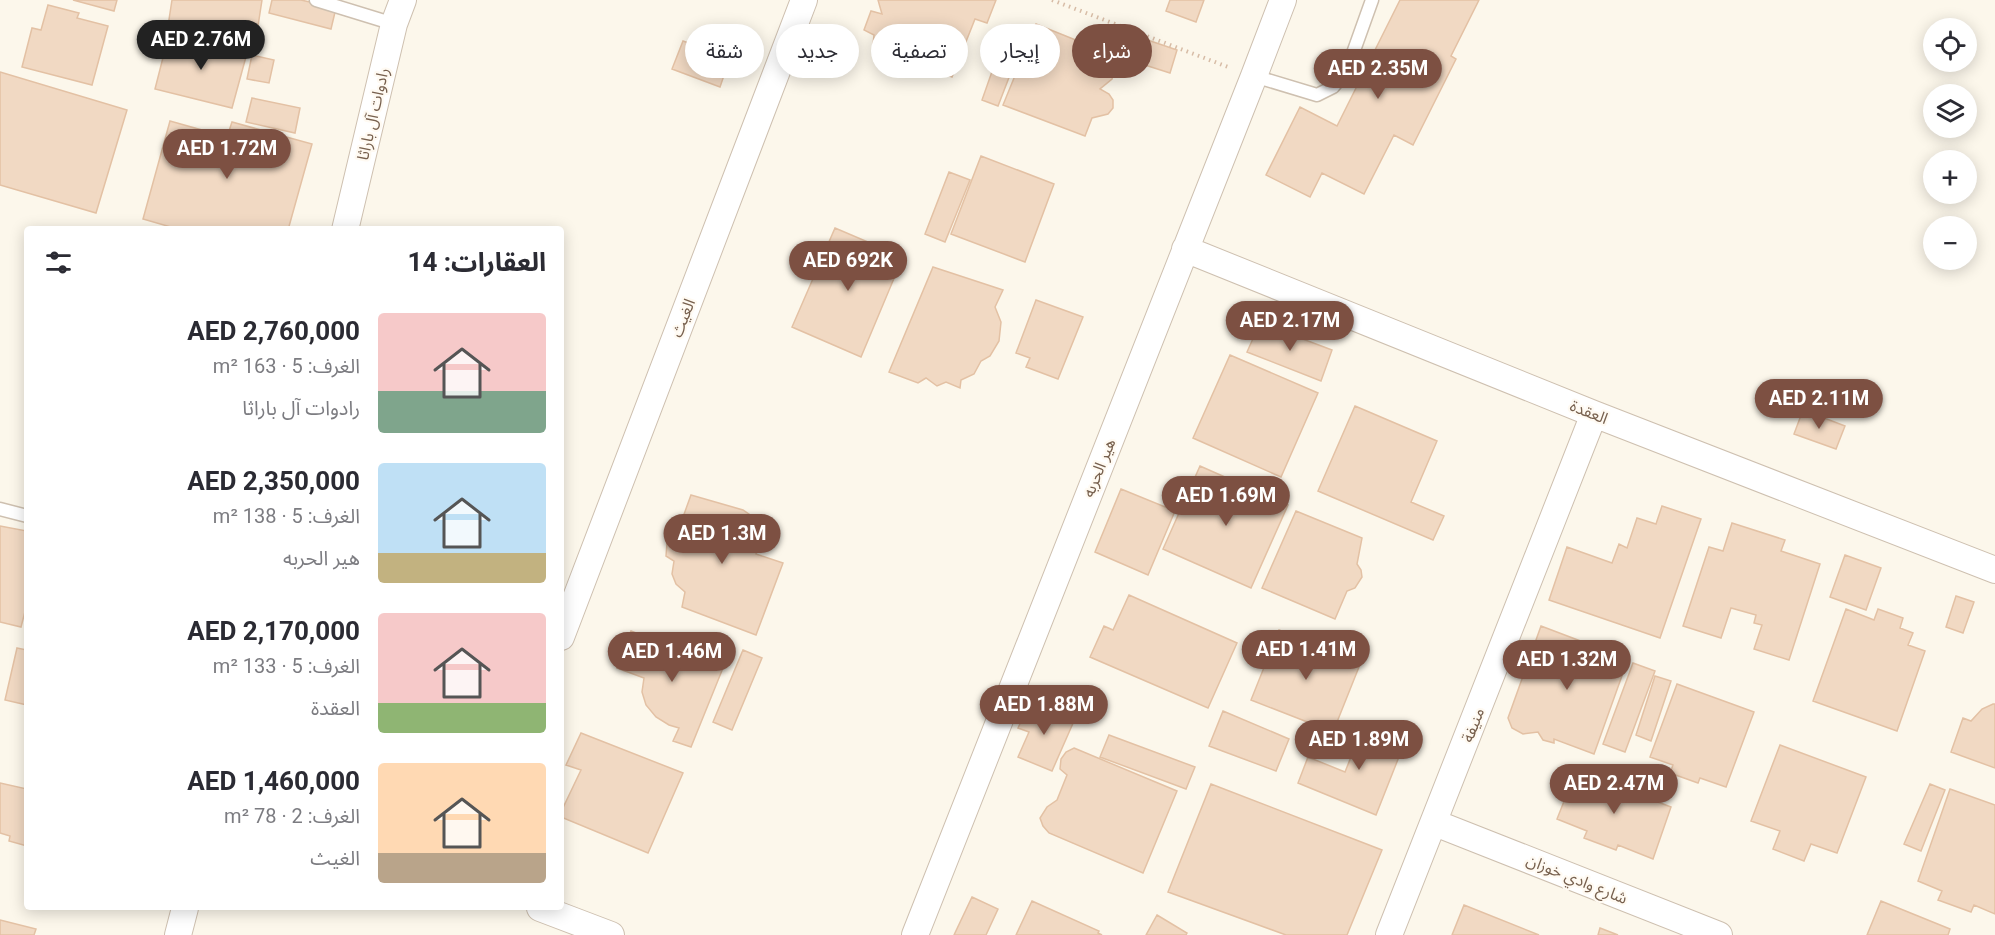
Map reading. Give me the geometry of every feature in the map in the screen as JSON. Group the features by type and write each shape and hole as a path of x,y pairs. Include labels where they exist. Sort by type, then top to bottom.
{"street":[{"name":"الغيث","path":"564,629 804,0"},
{"name":"هير الحربه","path":"915,935 1282,0"},
{"name":"رادوات آل باراثا","path":"346,226 399,12"},
{"name":"العقدة","path":"1185,249 1594,414 1995,570"},
{"name":"منيفة","path":"1389,935 1594,414"},
{"name":"شارع وادي خوزان","path":"1435,823 1719,935"},
{"path":"178,935 184,910"},
{"path":"545,910 611,935"}],"lane":[{"path":"316,0 399,12"},
{"path":"1254,76 1317,95 1333,87 1347,70 1372,0"},
{"path":"0,509 24,515"}],"path":[{"path":"1052,0 1254,76"}],"building":[{"path":"73,0 117,0 114,11"},
{"path":"172,0 262,0 256,39 168,26"},
{"path":"272,0 301,0 336,8 331,29 269,13"},
{"path":"878,0 996,0 987,23 975,19 968,37 968,24 871,24 871,34 864,30 871,11 882,14"},
{"path":"1170,0 1204,0 1196,22 1166,11"},
{"path":"1400,0 1479,0 1451,56 1456,59 1413,145 1394,135 1364,194 1322,173 1310,197 1266,175 1300,107 1337,126"},
{"path":"48,5 79,13 77,18 108,26 92,85 22,67 32,28 41,30"},
{"path":"169,34 247,53 232,108 155,89"},
{"path":"1060,34 1072,39 1072,78 1112,78 1100,89 1109,94 1113,100 1113,108 1108,114 1092,118 1085,136 1003,105 1014,78 1060,78"},
{"path":"683,41 685,42 685,74 672,69"},
{"path":"1152,41 1177,50 1170,73 1152,67"},
{"path":"252,55 274,60 269,83 247,79"},
{"path":"0,72 127,110 96,213 0,185"},
{"path":"696,78 723,78 720,87"},
{"path":"990,78 1009,78 998,106 982,100"},
{"path":"252,98 300,108 295,133 246,122"},
{"path":"170,121 227,137 232,122 312,144 289,226 167,226 143,219"},
{"path":"981,156 1054,184 1025,262 951,234"},
{"path":"949,172 970,180 945,242 925,234"},
{"path":"835,228 903,257 861,357 792,327"},
{"path":"933,267 1003,290 995,307 1001,322 999,341 990,356 981,361 974,374 961,380 960,388 946,382 937,386 926,378 918,383 889,372"},
{"path":"1036,300 1083,317 1058,379 1026,367 1030,358 1016,353"},
{"path":"1260,323 1332,350 1321,381 1247,352"},
{"path":"1230,355 1318,393 1281,477 1193,438"},
{"path":"1355,406 1437,441 1411,502 1444,516 1433,540 1318,491"},
{"path":"1803,410 1845,426 1836,449 1794,434"},
{"path":"1200,466 1288,505 1251,588 1163,549"},
{"path":"1121,489 1175,511 1148,575 1095,552"},
{"path":"691,495 743,510 753,517 753,528 747,539 758,543 756,554 783,563 756,635 682,607 685,592 676,584 672,574 674,561 666,556 667,543 673,532 679,528"},
{"path":"1662,506 1701,519 1660,638 1549,600 1567,547 1612,563 1619,544 1627,548 1637,518 1656,524"},
{"path":"1296,511 1362,538 1357,564 1362,577 1355,588 1347,591 1335,619 1262,588"},
{"path":"1732,523 1785,540 1781,551 1820,564 1789,660 1754,649 1762,625 1754,623 1756,615 1731,608 1721,638 1683,626 1709,547 1723,551"},
{"path":"0,526 24,530 24,616 21,627 0,622"},
{"path":"1845,555 1881,568 1866,610 1830,597"},
{"path":"1129,595 1237,643 1208,708 1090,657 1104,626 1113,630"},
{"path":"1956,596 1974,602 1963,633 1946,627"},
{"path":"1846,609 1874,620 1878,609 1903,618 1900,628 1913,633 1908,645 1925,651 1897,731 1813,701"},
{"path":"1541,626 1628,659 1594,754 1554,739 1554,743 1543,740 1538,732 1523,734 1512,728 1508,718"},
{"path":"1279,630 1361,662 1333,732 1251,700"},
{"path":"631,631 723,668 691,747 673,741 679,728 656,717 646,705 642,692 644,678 617,668"},
{"path":"17,648 24,649 24,704 5,700"},
{"path":"743,650 762,658 732,730 713,722"},
{"path":"1633,663 1655,671 1625,752 1603,744"},
{"path":"1655,676 1671,681 1651,741 1636,735"},
{"path":"1677,684 1754,712 1726,787 1700,778 1698,783 1670,773 1673,765 1650,757"},
{"path":"1029,704 1074,721 1052,771 1018,757 1029,732 1018,728"},
{"path":"1995,704 1995,768 1951,752 1963,718 1971,721 1982,709"},
{"path":"1223,711 1289,739 1276,771 1209,746"},
{"path":"1365,722 1406,739 1376,815 1298,783 1308,757 1345,772"},
{"path":"581,733 683,773 648,853 564,818 564,806 581,770 566,765"},
{"path":"1109,735 1195,767 1186,789 1100,757"},
{"path":"1780,745 1866,777 1837,853 1811,844 1804,861 1773,849 1780,831 1751,821"},
{"path":"1074,748 1177,791 1143,873 1049,833 1043,826 1040,818 1047,807 1057,800 1067,775 1060,769 1061,759 1066,752"},
{"path":"1576,771 1671,807 1653,859 1618,845 1616,850 1584,838 1587,831 1557,819"},
{"path":"0,783 24,788 24,845 9,841 10,836 0,833"},
{"path":"1211,784 1382,850 1347,935 1286,935 1168,892"},
{"path":"1930,784 1945,790 1921,851 1904,844"},
{"path":"1950,789 1995,805 1995,914 1974,905 1971,912 1938,900 1942,891 1918,881"},
{"path":"972,897 998,909 986,935 954,935"},
{"path":"1032,901 1099,931 1098,933 1102,935 1016,935"},
{"path":"1881,901 1950,929 1948,935 1867,935"},
{"path":"1464,905 1539,935 1452,935"},
{"path":"1157,915 1187,933 1186,935 1146,935"},
{"path":"0,920 36,929 34,935 0,935"},
{"path":"1600,928 1618,935 1598,935"}]}
